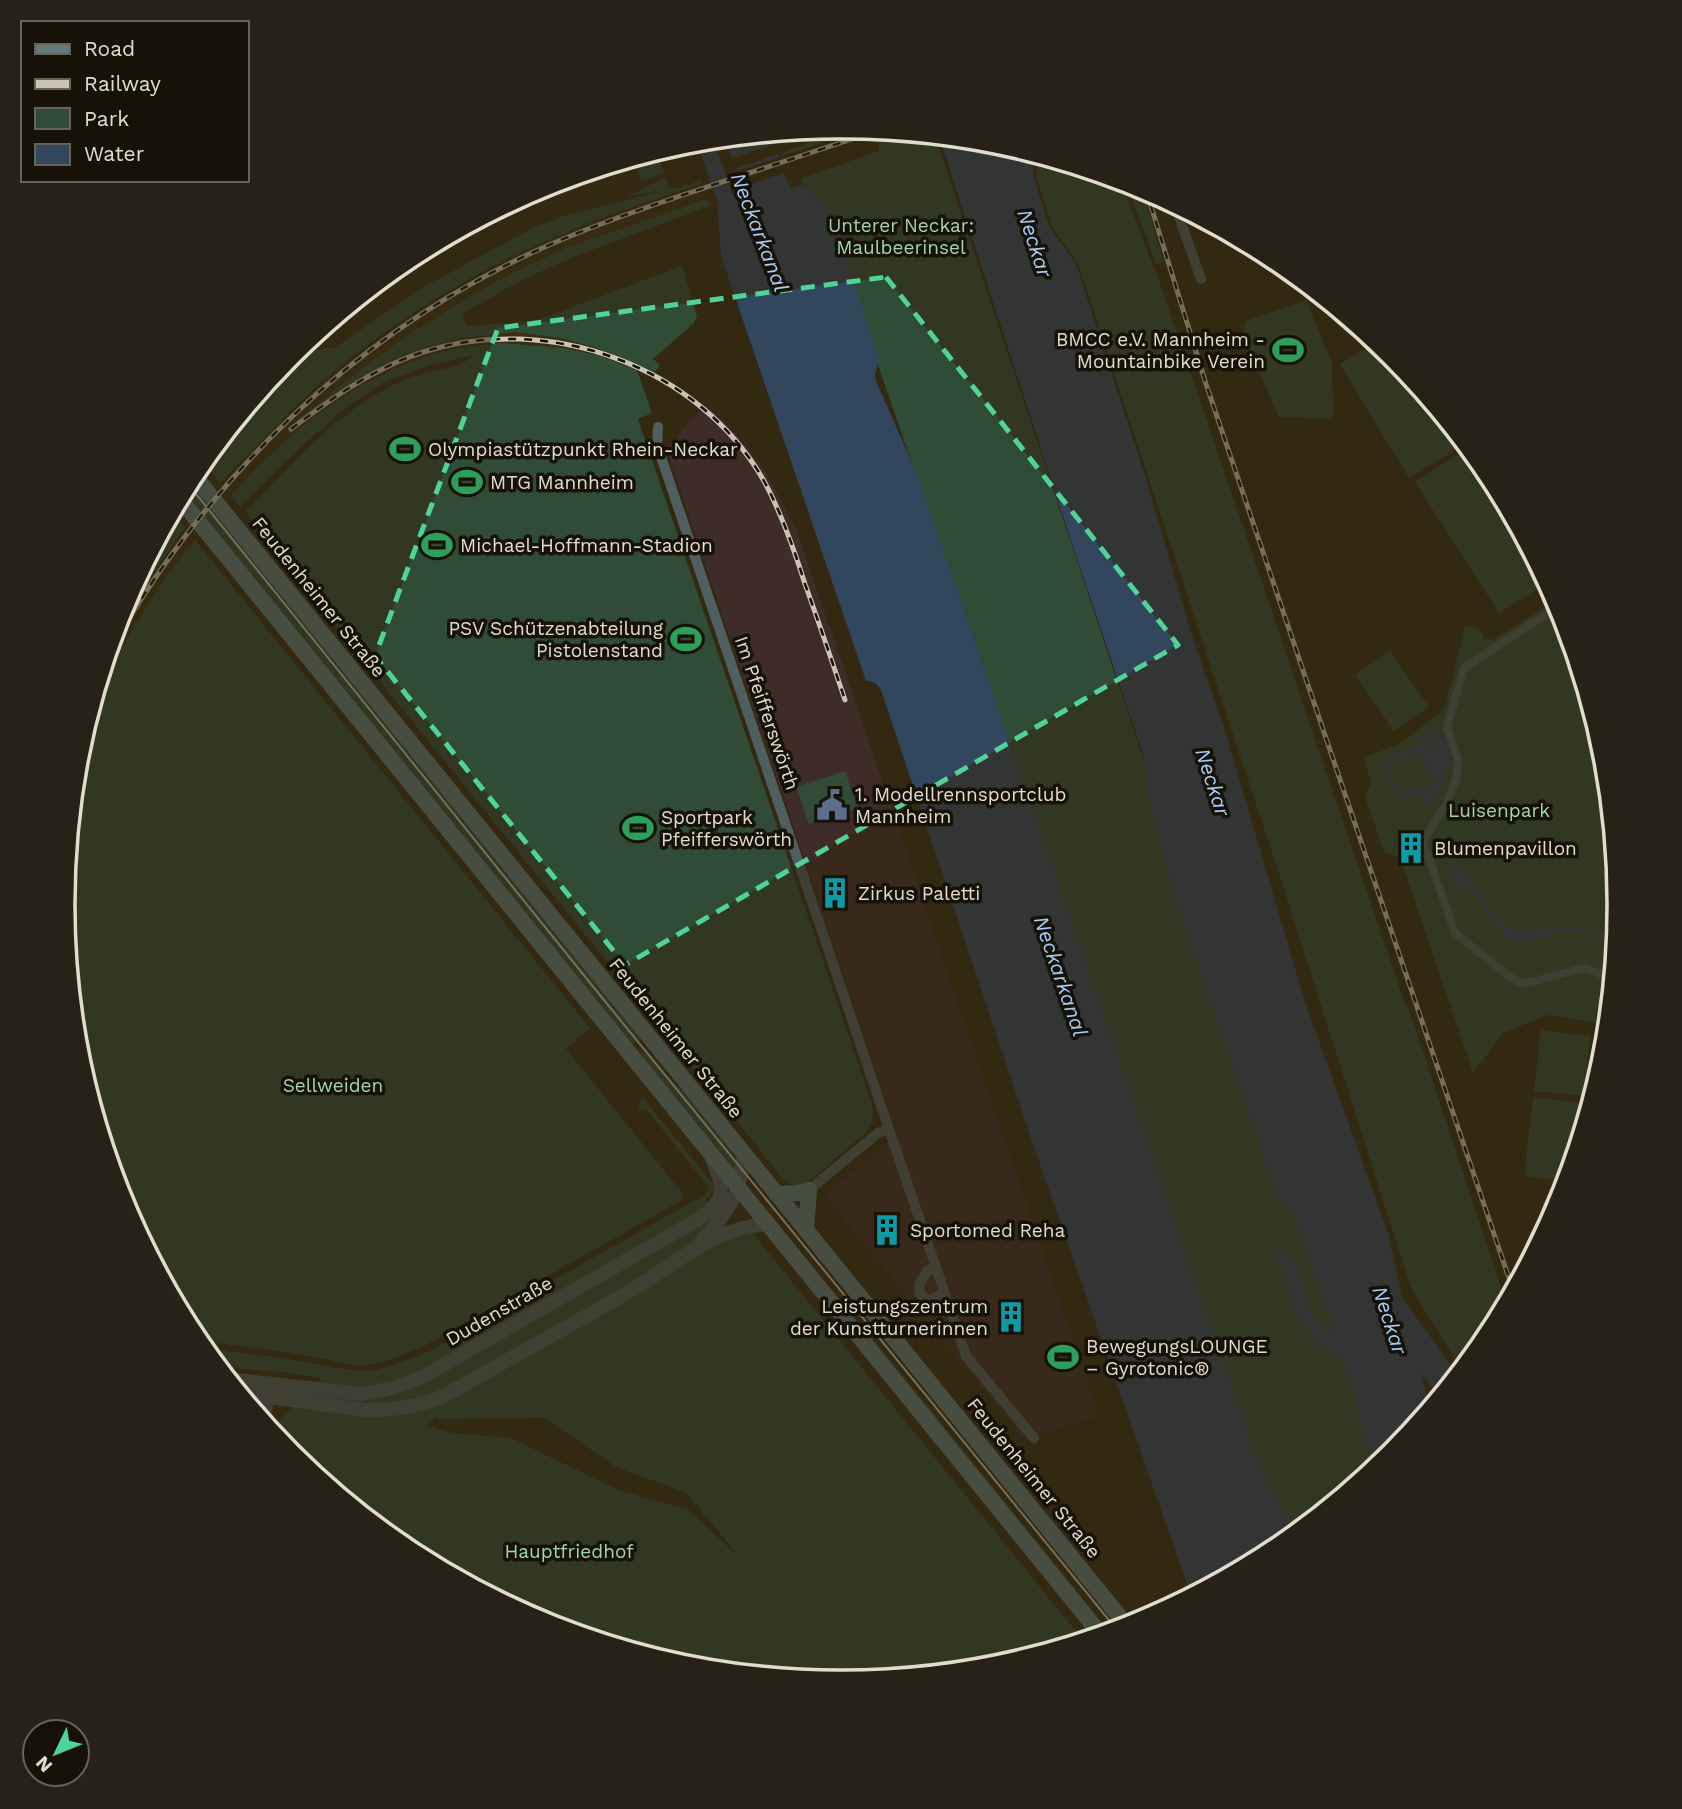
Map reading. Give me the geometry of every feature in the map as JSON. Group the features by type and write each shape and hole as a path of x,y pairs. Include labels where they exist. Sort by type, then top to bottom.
{"main road":[{"name":"Feudenheimer Straße","path":"201,484 1120,1617"},
{"path":"187,507 1095,1627"},
{"path":"632,1056 641,1046 661,1053"},
{"path":"776,1194 799,1194 809,1190 806,1230"},
{"path":"839,1313 858,1321 864,1318 869,1309"}],"street":[{"path":"1179,218 1201,279"},
{"name":"Im Pfeifferswörth","path":"658,427 657,445 966,1356 1034,1438"},
{"path":"1549,613 1464,668 1447,727 1458,760 1456,779 1446,806 1423,841 1455,933 1510,978 1527,983 1584,968 1603,975"},
{"path":"809,1190 878,1133 888,1129"},
{"path":"738,1188 742,1175 743,1152"},
{"name":"Dudenstraße","path":"251,1393 361,1394 403,1386 424,1376 710,1211 720,1196 721,1186 710,1153"},
{"name":"Dudenstraße","path":"696,1249 726,1211 738,1188"},
{"name":"Dudenstraße","path":"245,1385 264,1392 365,1410 415,1406 444,1396 634,1288 696,1249 737,1229 768,1224"},
{"path":"935,1268 927,1271 919,1285 920,1294 928,1300 943,1292"},
{"path":"259,1402 264,1392"},
{"path":"264,1392 264,1408"}],"highlighted area":[{"path":"886,277 1178,645 625,965 375,656 498,328"}],"shaded area":[{"path":"702,185 706,199 609,233 511,274 474,294 370,362 314,409 393,359 464,338 514,332 561,338 600,349 655,372 654,379 598,355 563,348 503,343 426,356 381,374 334,404 276,448 231,496 220,483 275,426 343,364 433,301 518,254 570,230 642,203"},
{"path":"705,404 735,432 765,471 796,528 1099,1416 1025,1440 825,1196 897,1133 666,449"},
{"path":"181,533 191,545 168,574 114,663 134,611 146,585"}],"green space":[{"path":"834,139 782,156 781,153 804,145 810,140"},
{"name":"Unterer Neckar: Maulbeerinsel","path":"879,140 938,145 1375,1452 1346,1480 1291,1524 1262,1480 826,214 800,179 879,151"},
{"path":"660,161 664,173 641,182 636,167"},
{"path":"1037,165 1125,194 1165,297 1414,1024 1502,1291 1456,1361 1411,1288 1273,855 1078,264 1053,228 1037,178"},
{"path":"665,177 669,188 680,188 686,182 688,185 701,180 702,184 588,223 481,272 396,324 343,364 295,407 220,483 210,470 265,400 315,349 336,347 417,291 540,225 567,215 661,191 629,196"},
{"path":"1131,196 1146,202 1164,262 1156,264"},
{"path":"706,199 712,205 571,258 522,280 462,314 467,326 535,321 682,266 697,316 694,323 653,359 660,365 655,372 600,349 561,338 514,332 464,338 393,359 304,416 370,362 413,332 511,274 566,248"},
{"name":"BMCC e.V. Mannheim - Mountainbike Verein","path":"1306,301 1332,362 1333,419 1279,417 1244,338 1246,321"},
{"name":"Sportpark Pfeifferswörth","path":"503,343 563,348 598,355 637,370 652,413 638,419 872,1104 873,1118 868,1131 806,1184 794,1185 784,1180 275,552 277,550 246,512 294,461 347,414 404,380 454,366 474,355 431,365 385,382 340,412 240,507 231,496 295,433 370,381 434,354"},
{"path":"1366,348 1417,400 1457,449 1409,478 1340,364"},
{"path":"1460,453 1504,522 1538,589 1499,613 1415,482"},
{"path":"198,489 642,1038 629,1046 189,504"},
{"path":"179,520 185,527 146,585"},
{"name":"Sellweiden","path":"195,540 590,1028 566,1049 684,1195 682,1200 429,1343 376,1364 354,1365 213,1343 154,1243 116,1151 101,1103 90,1054 77,955 75,904 82,805 101,706 114,663 168,574"},
{"name":"Luisenpark","path":"1546,606 1581,706 1592,755 1605,854 1605,955 1597,1023 1548,1015 1503,1033 1473,1073 1400,857 1384,852 1365,797 1371,783 1363,757 1398,745 1444,710 1465,626 1478,629 1485,639 1492,640"},
{"path":"1390,651 1429,707 1394,731 1355,675"},
{"path":"845,771 858,808 809,824 796,787"},
{"path":"1541,1030 1590,1036 1583,1096 1534,1091"},
{"path":"647,1051 726,1139 736,1163 736,1176 639,1058 639,1053"},
{"path":"1533,1097 1581,1103 1555,1180 1524,1176"},
{"name":"Hauptfriedhof","path":"643,1098 713,1184 713,1191 705,1201 735,1237 750,1230 1077,1633 990,1656 941,1664 841,1670 741,1664 692,1656 595,1630 548,1612 458,1568 375,1512 336,1480 280,1424 281,1418 303,1396 275,1393 306,1394 321,1378 231,1368 218,1350 356,1371 378,1370 426,1353 704,1195 709,1188 646,1109 640,1112 639,1103","holes":["437,1416 437,1419 545,1418 616,1467 687,1493 741,1559 689,1510 618,1490 511,1438 452,1433 426,1426"]},
{"path":"863,1326 1103,1624 1100,1625 858,1327"}],"water":[{"name":"Neckarkanal","path":"774,142 790,189 803,184 834,218 879,360 876,381 917,474 1261,1472 1291,1523 1224,1568 1188,1587 1030,1136 881,690 875,683 866,681 721,256 717,200 700,152 717,149 732,193 740,207 747,203 728,147"},
{"name":"Neckar","path":"942,145 1033,164 1033,176 1049,226 1076,264 1146,479 1191,632 1226,734 1305,1002 1388,1233 1402,1297 1452,1367 1434,1389 1420,1372 1427,1397 1371,1456 1344,1363 1331,1350 1322,1347 1301,1322 1272,1247 1273,1244 1286,1253 1295,1264 1313,1315 1320,1325 1331,1333 1333,1329 1294,1214 1278,1197 1181,916 1152,815 1143,753"},
{"path":"1436,731 1444,738 1449,755 1435,802 1429,806 1424,804 1419,793 1400,799 1387,780 1384,769 1386,759 1420,744 1438,747 1437,741 1427,736 1424,740 1416,741 1422,734","holes":["1417,753 1422,762 1430,766 1428,774 1436,778 1433,788 1424,785 1422,790 1409,785 1407,791 1401,793 1388,774 1390,765 1396,759 1403,760"]},
{"path":"1460,865 1492,912 1511,929 1575,926 1606,938 1605,942 1579,931 1568,930 1533,941 1514,940 1503,934 1472,892 1454,885 1450,871 1453,866"}],"pier":[{"path":"778,143 781,153 732,170 729,159"},
{"path":"783,156 788,172 738,188 733,172"}],"waterway":[{"path":"1424,740 1428,741"},
{"path":"1432,748 1431,740 1434,740"}],"tram line":[{"path":"195,493 1110,1621"}],"railway":[{"path":"134,610 192,527 240,470 292,416 348,368 408,323 472,284 575,234 851,139"},
{"path":"1150,205 1206,384 1509,1278"},
{"path":"291,429 338,395 387,366 423,352 471,341 520,339 569,345 616,358 660,379 701,407 736,441 764,481 792,545 845,700"}],"place":[{"name":"BMCC e.V. Mannheim - Mountainbike Verein","path":"1288,350"},
{"name":"Olympiastützpunkt Rhein-Neckar","path":"405,449"},
{"name":"MTG Mannheim","path":"467,482"},
{"name":"Michael-Hoffmann-Stadion","path":"437,545"},
{"name":"PSV Schützenabteilung Pistolenstand","path":"686,639"},
{"name":"1. Modellrennsportclub Mannheim","path":"832,805"},
{"name":"Sportpark Pfeifferswörth","path":"638,828"},
{"name":"Blumenpavillon","path":"1411,848"},
{"name":"Zirkus Paletti","path":"835,893"},
{"name":"Sportomed Reha","path":"887,1230"},
{"name":"Leistungszentrum der Kunstturnerinnen","path":"1011,1317"},
{"name":"BewegungsLOUNGE – Gyrotonic®","path":"1063,1357"}]}
